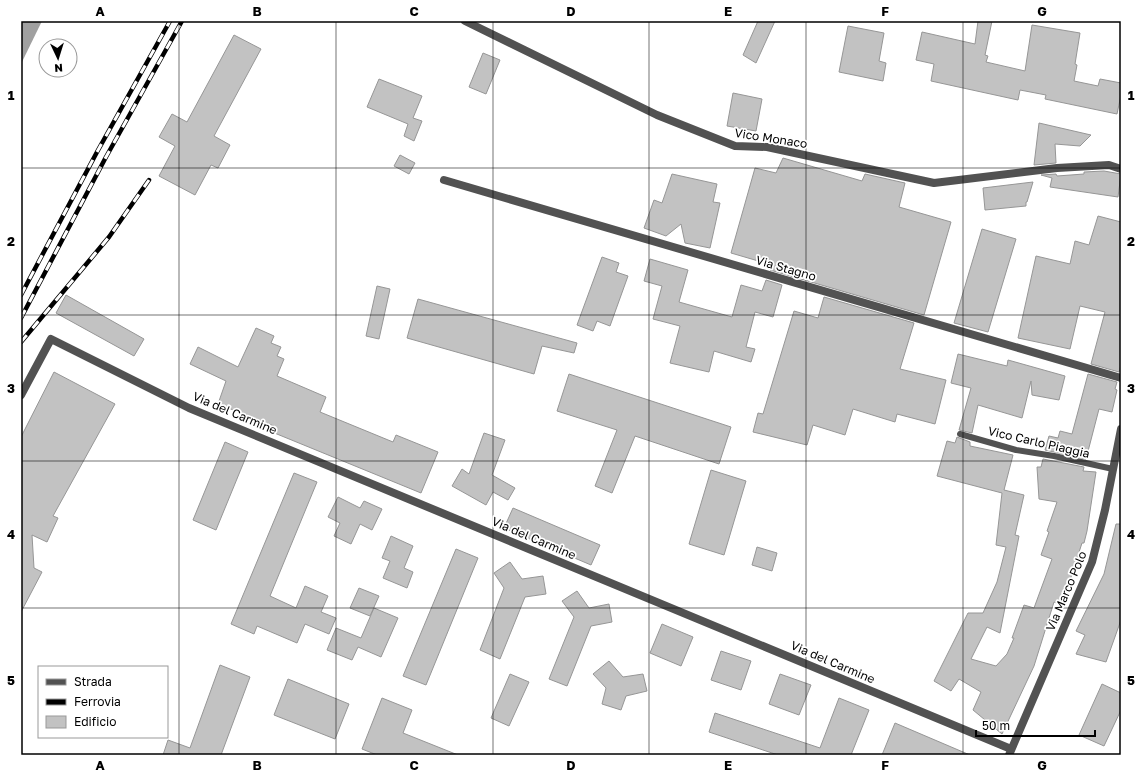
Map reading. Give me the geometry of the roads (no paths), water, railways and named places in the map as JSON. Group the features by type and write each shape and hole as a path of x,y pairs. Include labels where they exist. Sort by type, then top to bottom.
{"street":[{"name":"Vico Monaco","path":"465,21 657,115 735,146 767,147 934,183 1057,168 1109,165 1121,168"},
{"name":"Via Stagno","path":"444,180 1121,378"},
{"name":"Via del Carmine","path":"21,395 51,339 189,408 1010,752"},
{"name":"Via Marco Polo","path":"1010,752 1092,562 1103,522 1121,429"}],"lane":[{"name":"Vico Carlo Piaggia","path":"960,434 1016,450 1054,456 1113,470"}],"railway":[{"path":"21,295 97,152 170,21"},
{"path":"21,318 106,157 182,21"},
{"path":"21,342 109,237 149,180"}]}
